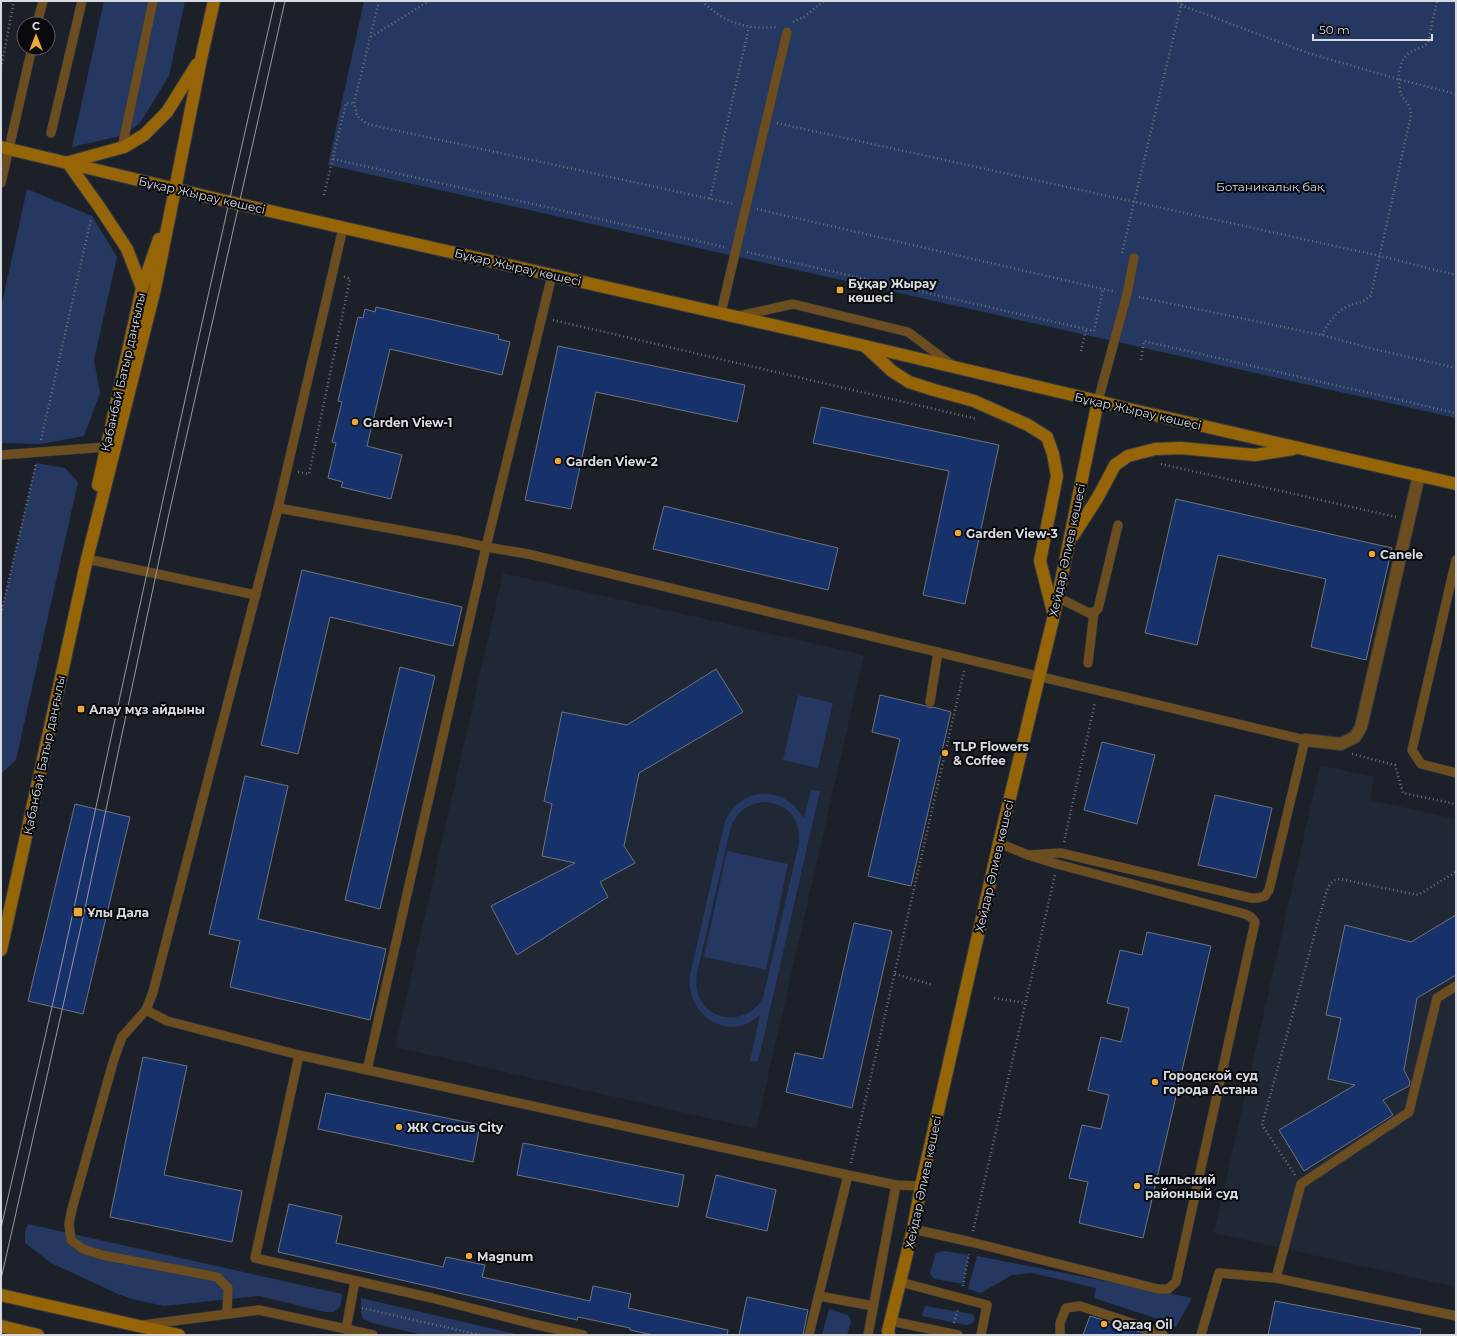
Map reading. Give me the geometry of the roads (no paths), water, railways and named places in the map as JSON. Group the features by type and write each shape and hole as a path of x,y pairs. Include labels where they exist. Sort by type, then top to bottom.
{"street":[{"name":"Қабанбай Батыр даңғылы","path":"1,950 4,925 87,559 156,289 201,59 214,1"},
{"path":"142,288 127,249 68,163 124,147 144,135 167,112 201,59"},
{"name":"Бұқар Жырау көшесі","path":"5,148 344,228 865,346 1098,401 1129,410 1456,484"},
{"name":"Қабанбай Батыр даңғылы","path":"87,559 96,495 142,288 175,189"},
{"path":"865,346 892,371 909,382 974,401 1028,425 1047,437 1053,454 1057,476 1040,561 1054,615"},
{"name":"Хейдар Әлиев көшесі","path":"888,1331 913,1229 920,1186 999,843 1038,676 1054,615 1098,401"},
{"path":"1069,541 1098,497 1115,465 1128,456 1155,448 1181,448 1255,455 1300,448"},
{"path":"1305,740 1341,744 1355,737 1361,727 1419,475"},
{"path":"1,1295 179,1335"},
{"path":"1,1326 38,1335"}],"lane":[{"path":"40,16 43,1"},
{"path":"51,133 82,1"},
{"path":"123,143 153,1"},
{"path":"721,313 788,32"},
{"path":"1,183 5,148 30,56"},
{"path":"226,1314 228,1288 217,1277 102,1255 83,1249 71,1240 69,1224 114,1059 122,1037 146,1010 153,992 278,508 344,228"},
{"path":"1098,401 1127,294 1134,258"},
{"path":"367,1070 486,547 552,275"},
{"path":"737,317 793,304 908,332 955,368"},
{"path":"1,455 106,447"},
{"path":"278,508 528,554 1305,740 1277,859 1269,890 1265,896 1251,898 1061,854 1028,855"},
{"path":"1057,597 1089,613 1098,609 1118,525"},
{"path":"87,559 256,596"},
{"path":"1456,560 1412,750 1421,764 1456,773"},
{"path":"1088,663 1094,612"},
{"path":"930,702 938,652"},
{"path":"913,1229 1158,1289 1168,1289 1176,1282 1255,922 1245,914 1057,864 1028,855 999,843"},
{"path":"1276,1278 1301,1184 1409,1112 1437,998 1456,986"},
{"path":"146,1010 167,1021 299,1055 848,1175 896,1185 920,1186"},
{"path":"299,1055 255,1258 583,1335"},
{"path":"809,1335 848,1175"},
{"path":"868,1335 896,1185"},
{"path":"1201,1335 1219,1273 1276,1278 1456,1316"},
{"path":"346,1329 355,1281"},
{"path":"900,1282 987,1305 982,1335"},
{"path":"819,1296 873,1306"},
{"path":"1060,1335 1060,1323 1066,1308 1080,1306 1162,1332 1163,1335"},
{"path":"137,1326 259,1310 373,1335"},
{"path":"888,1331 954,1334"}],"tram line":[{"path":"1,1228 65,948 198,341 275,1"},
{"path":"1,1279 84,913 168,518 285,1"}],"place":[{"name":"Бұқар Жырау көшесі","path":"840,290"},
{"name":"Garden View-1","path":"355,422"},
{"name":"Garden View-2","path":"558,461"},
{"name":"Garden View-3","path":"958,533"},
{"name":"Canele","path":"1372,554"},
{"name":"Алау мұз айдыны","path":"81,709"},
{"name":"TLP Flowers & Coffee","path":"945,753"},
{"name":"Ұлы Дала","path":"78,912"},
{"name":"Городской суд города Астана","path":"1155,1082"},
{"name":"ЖК Crocus City","path":"399,1127"},
{"name":"Есильский районный суд","path":"1137,1186"},
{"name":"Magnum","path":"469,1256"},
{"name":"Qazaq Oil","path":"1104,1324"}],"park label":[{"name":"Ботаникалық бақ","path":"1270,186"}]}
